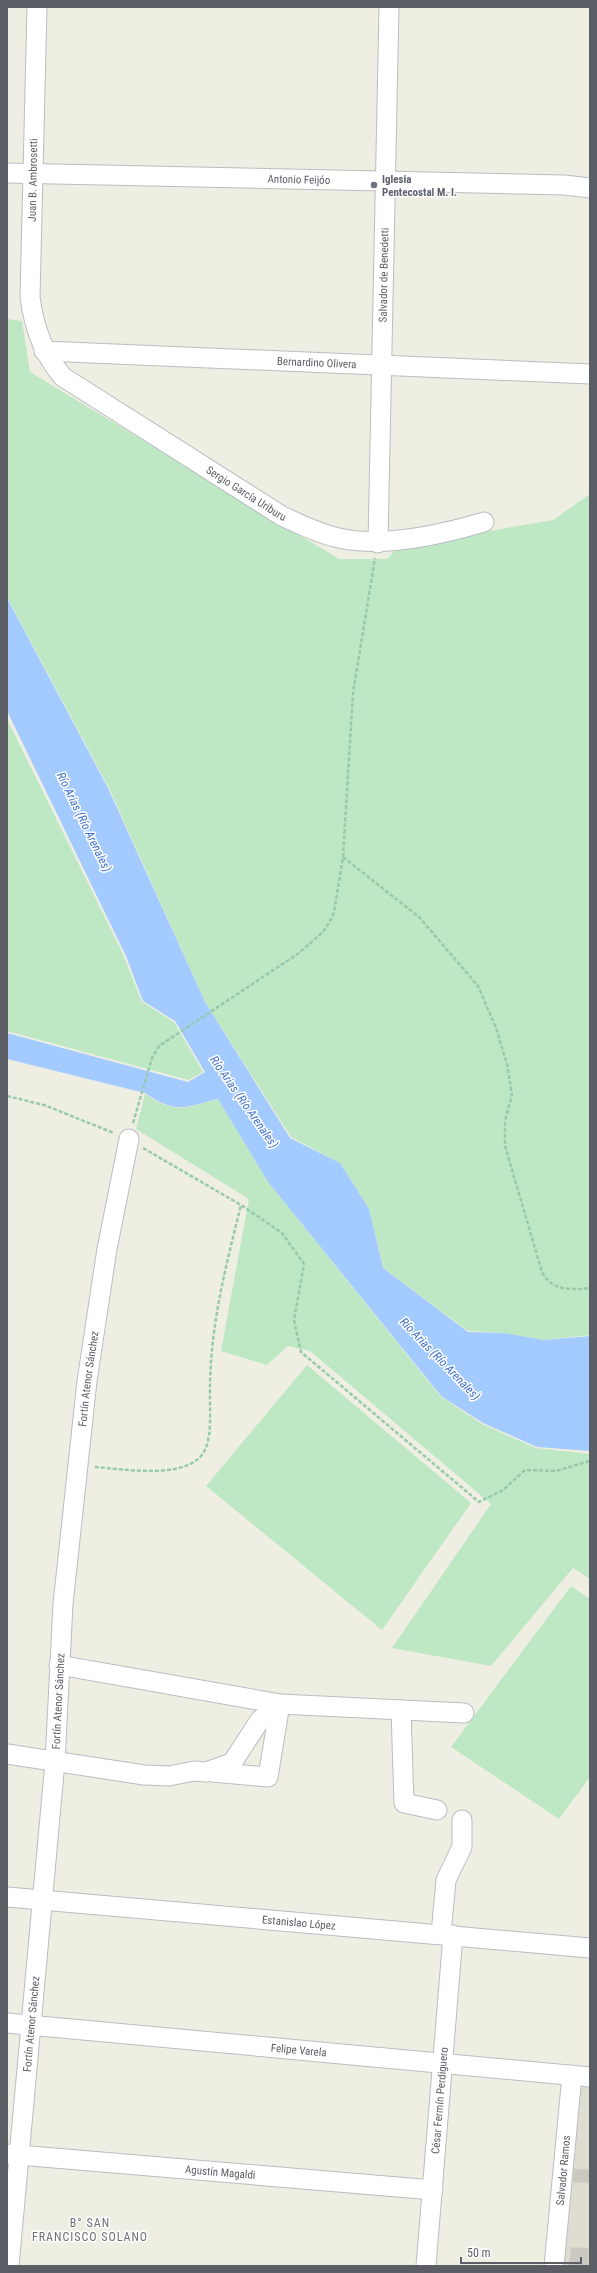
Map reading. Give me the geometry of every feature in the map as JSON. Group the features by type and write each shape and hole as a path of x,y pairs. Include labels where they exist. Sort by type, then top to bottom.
{"street":[{"name":"Juan B. Ambrosetti","path":"37,7 30,298 33,319 44,351"},
{"name":"Salvador de Benedetti","path":"378,543 380,364 389,7"},
{"name":"Antonio Feijóo","path":"7,173 564,185 590,188"},
{"name":"Bernardino Olivera","path":"44,351 590,374"},
{"name":"Sergio García Uriburu","path":"44,351 62,377 282,516 312,530 339,538 378,543 456,530 484,522"},
{"name":"Fortín Atenor Sánchez","path":"9,2266 14,2155 32,2025 55,1762 63,1604 88,1381 106,1257 129,1139"},
{"path":"59,1665 280,1704 464,1713"},
{"path":"206,1772 232,1762 260,1720 280,1704"},
{"path":"7,1754 144,1775 169,1776 194,1771 268,1777 280,1704"},
{"path":"401,1710 404,1803 437,1810"},
{"name":"César Fermín Perdiguero","path":"426,2266 443,2063 447,1935 446,1880 462,1847 462,1820"},
{"name":"Estanislao López","path":"7,1897 590,1948"},
{"name":"Felipe Varela","path":"7,2023 581,2076"},
{"name":"Salvador Ramos","path":"554,2266 581,2076"},
{"name":"Agustín Magaldi","path":"14,2155 433,2190"}],"path":[{"path":"129,1139 152,1058 159,1046 236,992 299,953 323,932 334,912 343,857 353,693 378,543"},
{"path":"343,857 418,917 478,986 496,1028 507,1064 512,1095 505,1122 505,1146 542,1272 547,1282 560,1288 573,1290 590,1288"},
{"path":"7,1096 44,1105 129,1139 241,1205 282,1233 304,1264 294,1320 301,1352 479,1502 503,1490 525,1470 556,1471 590,1461"},
{"path":"78,1466 150,1471 178,1468 201,1457 206,1448 209,1436 210,1360 220,1286 241,1205"}],"shaded area":[{"path":"575,2078 590,2079 590,2266 556,2266"}],"green space":[{"path":"7,319 22,321 30,372 339,559 387,559 398,547 553,520 590,494 590,1335 543,1340 506,1333 468,1331 383,1268 369,1209 340,1163 291,1137 205,1002 109,788 7,597"},
{"path":"7,719 122,952 142,1002 174,1022 203,1072 188,1080 7,1031"},
{"path":"145,1094 165,1105 181,1108 218,1099 268,1182 440,1396 482,1424 536,1448 590,1454 590,1579 573,1568 491,1666 392,1648 491,1504 310,1351 288,1346 267,1365 221,1351 249,1199 136,1129"},
{"path":"307,1365 471,1503 382,1630 206,1486"},
{"path":"571,1586 590,1599 590,1777 559,1819 451,1747"}],"water":[{"name":"Río Arias (Río Arenales)","path":"7,598 108,788 205,1002 290,1138 340,1163 369,1209 383,1268 468,1332 505,1333 543,1340 590,1336 590,1451 537,1447 483,1423 441,1396 268,1182 218,1099 188,1106 173,1107 156,1100 145,1093 7,1059 7,1033 188,1082 205,1072 175,1021 143,1001 126,956 7,711"}],"building":[{"path":"574,2169 590,2170 590,2183 573,2182"},
{"path":"571,2247 589,2249 588,2266 569,2266"}],"place":[{"name":"Iglesia Pentecostal M. I.","path":"374,185"}],"district":[{"name":"B° SAN FRANCISCO SOLANO","path":"90,2230"}]}
